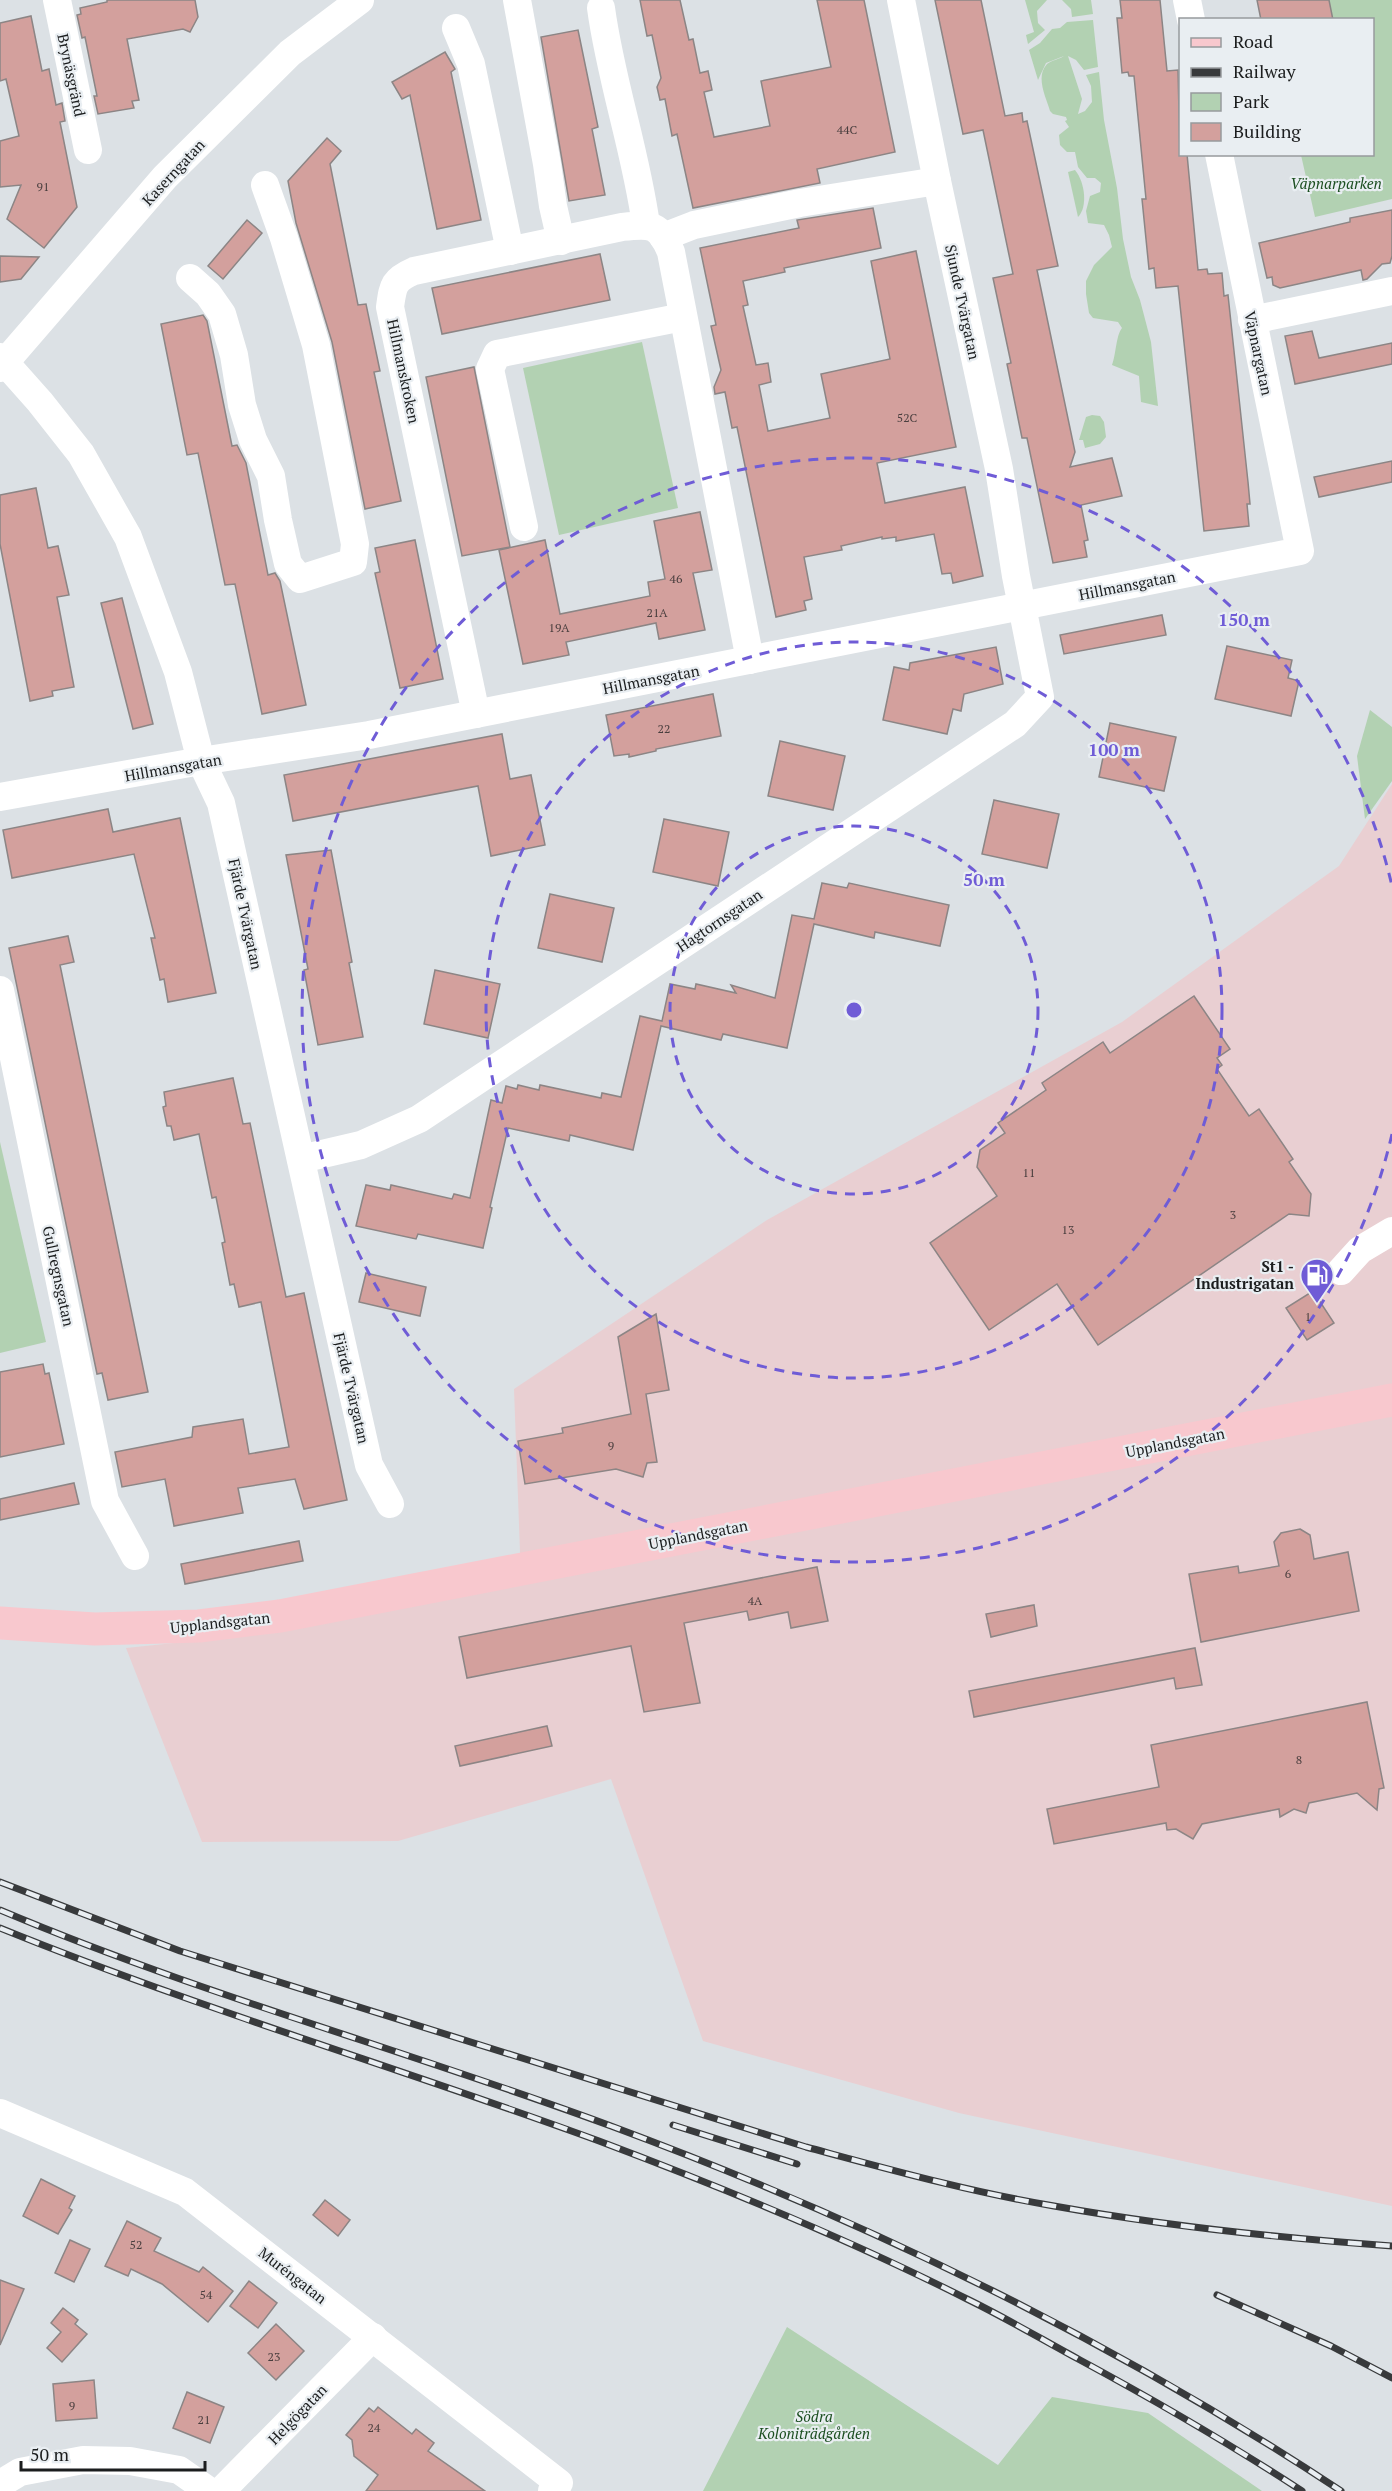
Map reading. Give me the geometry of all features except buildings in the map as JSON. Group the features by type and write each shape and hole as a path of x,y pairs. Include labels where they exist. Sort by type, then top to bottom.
{"main road":[{"name":"Upplandsgatan","path":"0,1623 95,1629 199,1626 280,1616 1392,1400"}],"street":[{"name":"Brynäsgränd","path":"57,0 88,150"},
{"name":"Kaserngatan","path":"2,366 165,177 290,53 360,0"},
{"path":"517,0 561,241"},
{"name":"Sjunde Tvärgatan","path":"901,0 999,469 1022,605"},
{"path":"1187,0 1191,18"},
{"path":"601,8 608,55 640,182 655,231 671,252 750,660"},
{"path":"456,28 471,64 510,251"},
{"name":"Väpnargatan","path":"1218,156 1300,551"},
{"name":"Hillmanskroken","path":"476,714 390,307 396,282 404,275 424,268 622,227 655,231 800,203 937,181"},
{"path":"190,278 208,294 222,314 234,355 242,405 253,440 271,476 288,564 300,579 353,562 355,544 316,345 266,184"},
{"path":"1252,320 1392,291"},
{"path":"524,527 490,369 497,354 683,317"},
{"name":"Fjärde Tvärgatan","path":"2,366 40,402 81,454 128,537 178,672 201,761 221,803 369,1465 390,1504"},
{"name":"Hillmansgatan","path":"0,797 201,761 369,735 1300,551"},
{"name":"Hagtornsgatan","path":"301,1159 361,1145 419,1119 1015,724 1040,698 1022,605"},
{"name":"Gullregnsgatan","path":"0,990 105,1501 135,1556"},
{"path":"1341,1271 1360,1250 1392,1231"},
{"name":"Muréngatan","path":"2,2118 185,2192 373,2337 555,2487"},
{"name":"Helgögatan","path":"221,2491 373,2337"},
{"path":"0,2484 20,2472 83,2460 106,2460 130,2461 179,2470 209,2491"}],"shaded area":[{"path":"1392,784 1392,2206 959,2113 703,2041 611,1779 398,1841 202,1842 126,1648 280,1632 521,1579 514,1389 767,1220 1122,1022 1339,866"}],"green space":[{"path":"1025,0 1047,0 1037,11 1038,23 1045,30 1028,44 1026,35 1034,32"},
{"path":"1062,0 1091,0 1093,14 1072,17 1071,9"},
{"name":"Väpnarparken","path":"1267,0 1392,0 1392,199 1315,217 1301,156 1374,156 1374,18 1271,18"},
{"path":"1093,20 1098,67 1084,70 1076,60 1068,56 1082,99 1078,114 1085,111 1092,102 1091,86 1086,75 1099,72 1104,120 1117,188 1123,239 1131,277 1140,300 1151,342 1158,406 1141,402 1139,376 1112,365 1118,335 1122,328 1118,322 1093,318 1089,313 1086,281 1094,265 1112,247 1104,225 1088,223 1086,211 1090,196 1100,192 1101,183 1095,178 1087,178 1078,167 1075,152 1067,152 1060,145 1059,135 1069,127 1065,121 1067,120 1066,117 1050,111 1044,93 1042,75 1044,69 1047,64 1064,56 1046,63 1038,80 1029,50 1040,43 1052,29 1060,28 1067,22"},
{"path":"1075,170 1084,194 1083,207 1078,217 1068,172"},
{"path":"642,342 678,508 559,535 523,368"},
{"path":"1100,416 1104,422 1106,437 1100,444 1085,448 1083,440 1079,440 1086,417"},
{"path":"1370,710 1392,727 1392,781 1365,819 1357,756"},
{"path":"0,1142 46,1342 0,1353"},
{"name":"Södra Koloniträdgården","path":"787,2327 998,2465 1052,2397 1148,2413 1262,2491 703,2491"}],"railway":[{"path":"0,1882 180,1951 806,2147 898,2172 1023,2200 1138,2220 1264,2235 1392,2246"},
{"path":"0,1910 151,1969 611,2126 801,2202 987,2288 1078,2335 1255,2436 1341,2491"},
{"path":"0,1928 149,1985 599,2141 785,2215 922,2277 996,2314 1165,2407 1302,2491"},
{"path":"673,2125 797,2164"},
{"path":"1217,2295 1331,2346 1392,2378"}],"place":[{"name":"St1 - Industrigatan","path":"1317,1304"}]}
